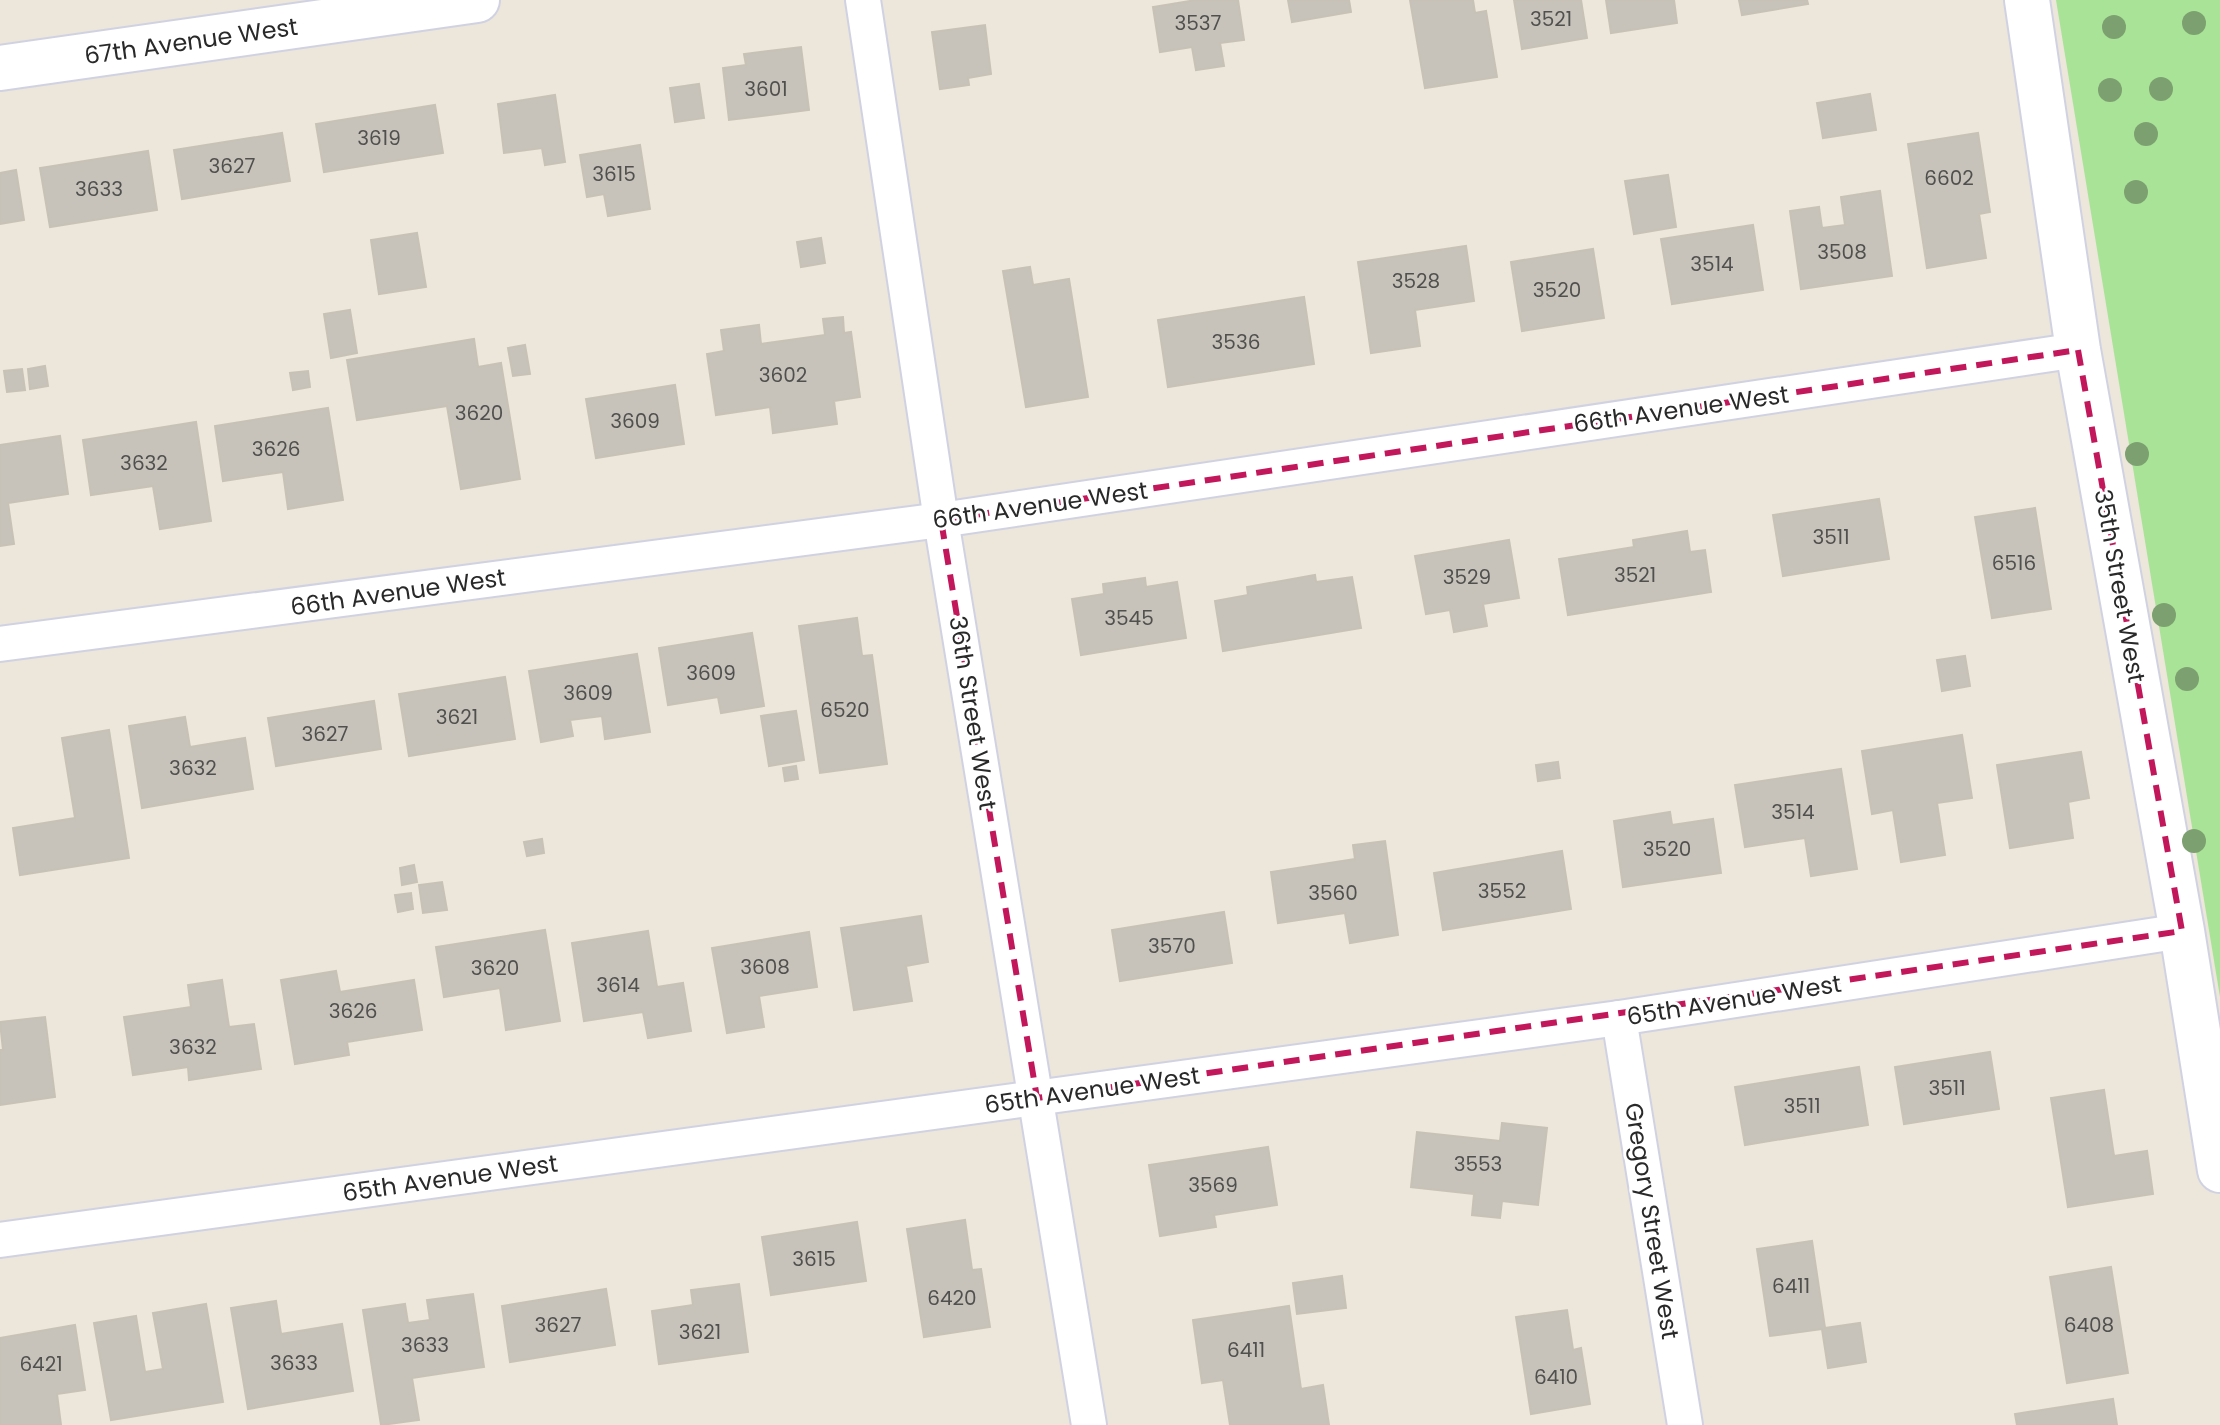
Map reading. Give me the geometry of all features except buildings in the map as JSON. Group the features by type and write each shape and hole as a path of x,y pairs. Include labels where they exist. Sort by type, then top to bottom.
{"street":[{"name":"67th Avenue West","path":"0,68 477,0"},
{"name":"36th Street West","path":"863,0 941,520 1089,1425"},
{"name":"35th Street West","path":"2027,0 2078,350 2182,931 2220,1170"},
{"name":"66th Avenue West","path":"0,644 941,520 2078,350"},
{"name":"65th Avenue West","path":"0,1240 1619,1018 2182,931"},
{"name":"Gregory Street West","path":"1619,1018 1685,1425"}],"highlighted area":[{"path":"2078,350 2182,931 1037,1098 941,520"}],"green space":[{"path":"2056,0 2220,0 2220,997"}]}
